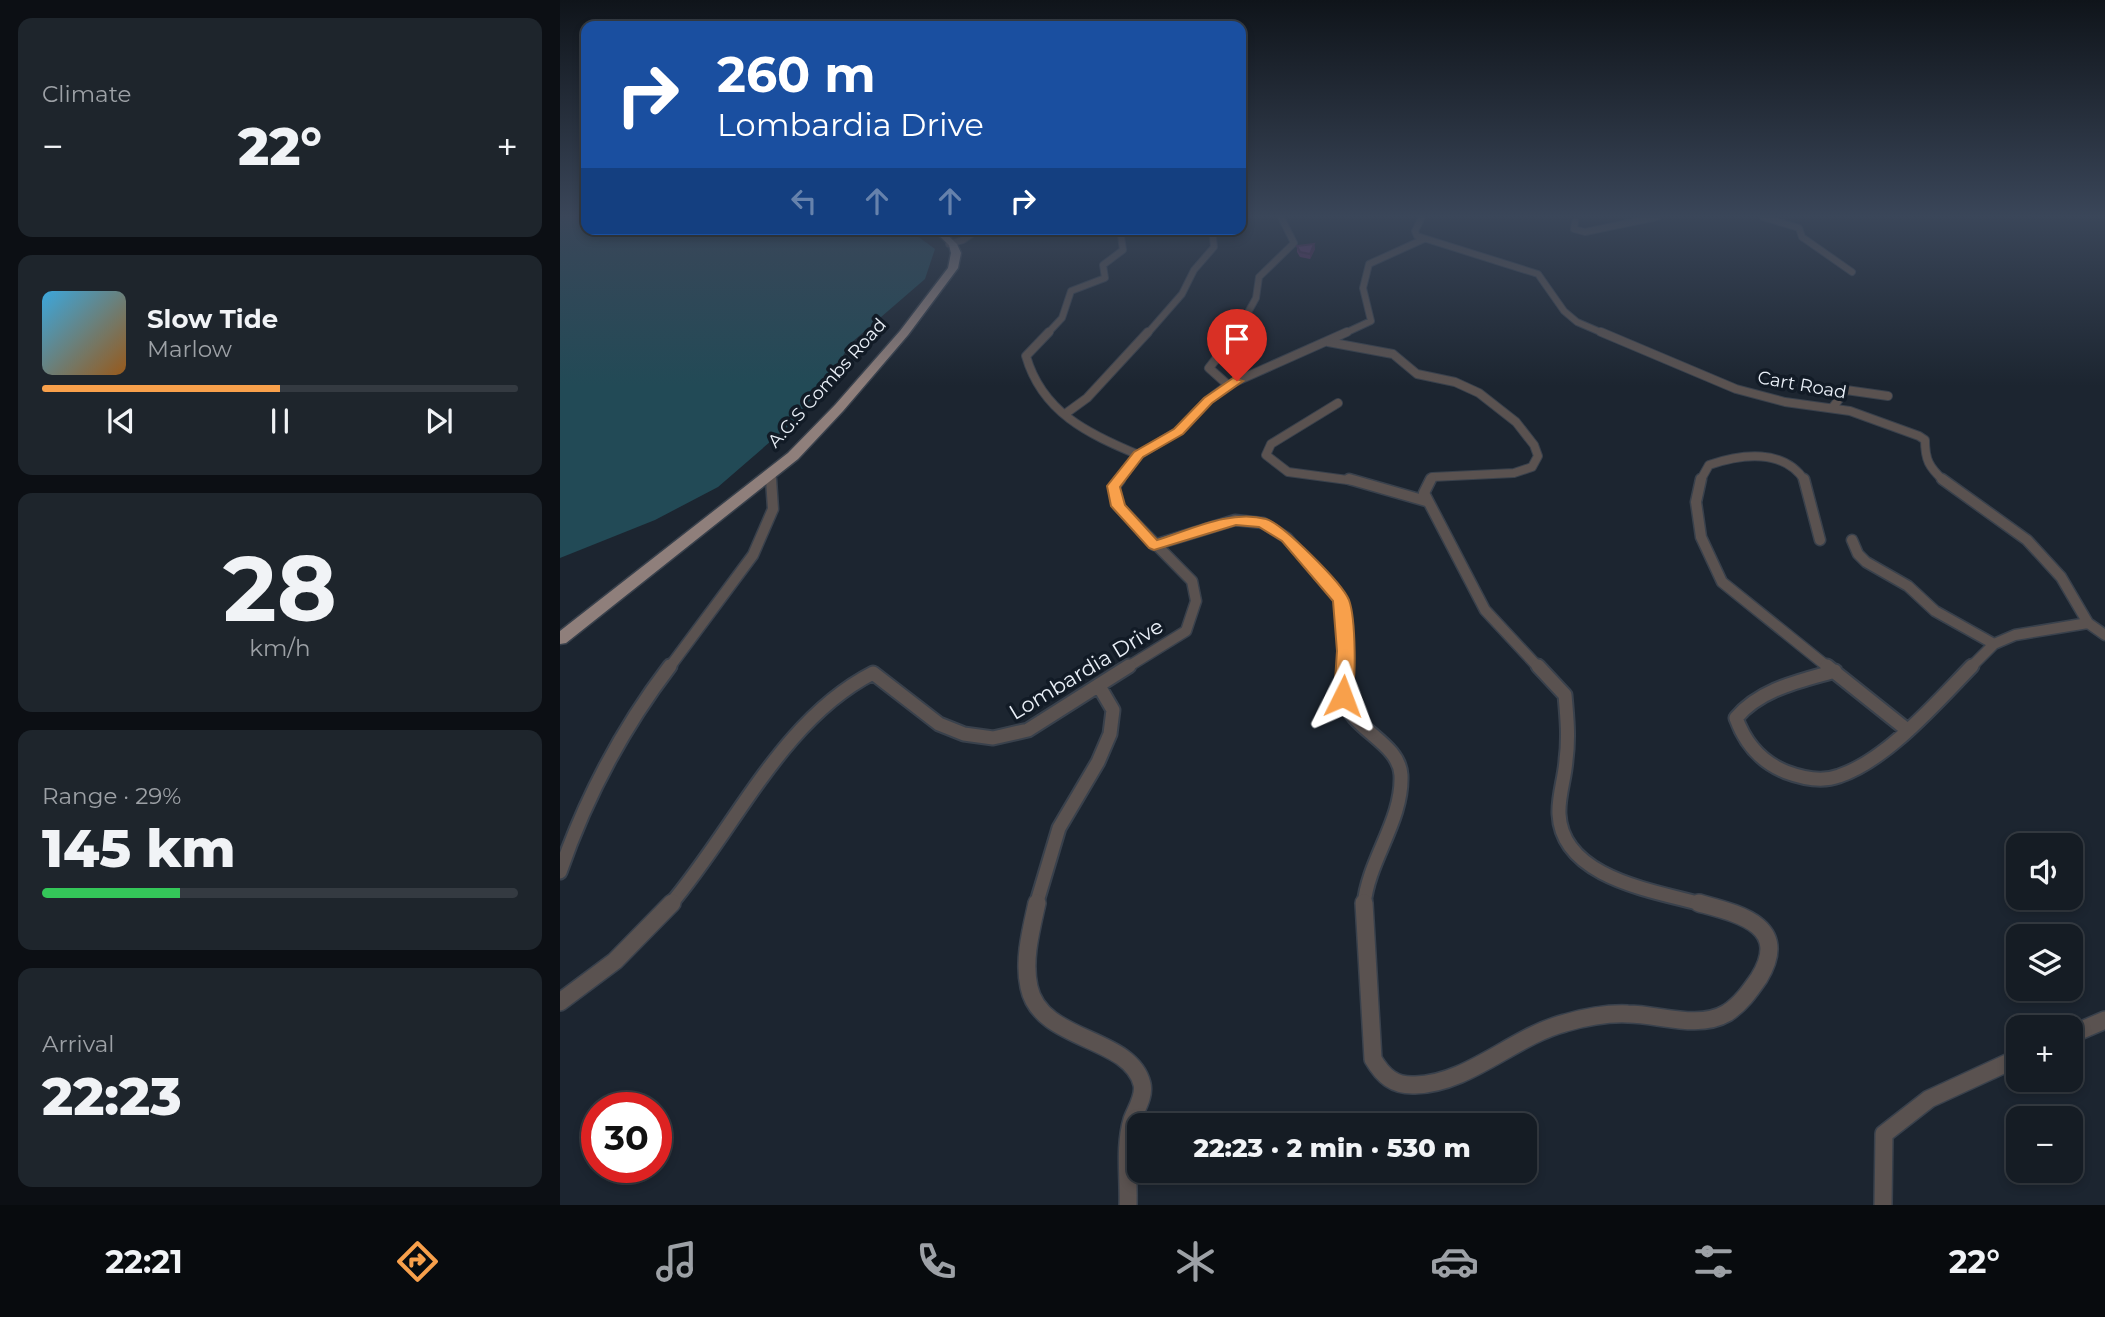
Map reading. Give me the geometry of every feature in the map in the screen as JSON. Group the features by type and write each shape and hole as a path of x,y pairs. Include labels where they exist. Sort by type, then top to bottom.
{"main road":[{"name":"A.G.S Combs Road","path":"560,639 793,456 904,333 949,273"}],"street":[{"path":"1104,273 1105,278 1071,291 1062,318 1026,356 1032,381 1048,404 1095,437 1139,454"},
{"path":"1065,414 1087,398 1182,294 1193,273"},
{"path":"1228,385 1209,368 1242,324 1256,298 1259,277 1263,273"},
{"name":"Lombardia Drive","path":"560,1002 584,988 612,966 696,875 743,804 795,740 836,694 861,677 873,673 884,679 928,719 948,729 989,739 1008,737 1039,725 1080,694 1099,686 1186,631 1193,615 1196,590 1192,580 1154,545 1118,506 1114,486 1139,454 1178,431 1208,400 1228,385 1371,321 1371,309 1363,296 1361,283 1365,273"},
{"name":"Cart Road","path":"1536,273 1564,311 1577,321 1736,389 1784,402 1833,407 1909,432 1925,440 1925,457 1930,468 1945,482 2027,540 2061,578 2088,623 2105,635"},
{"path":"1154,545 1235,520 1263,523 1287,538 1341,601 1346,651 1343,696 1349,713 1396,759 1401,774 1399,803 1366,881 1363,915 1373,1059 1384,1077 1405,1087 1438,1082 1535,1034 1559,1025 1612,1013 1693,1021 1726,1017 1751,992 1769,959 1770,944 1764,931 1746,918 1711,905 1610,876 1585,862 1562,832 1559,812 1567,761 1565,695 1485,610 1449,538 1426,501 1424,493 1432,477 1514,473 1532,467 1538,456 1535,444 1503,411 1470,387 1411,371 1401,357 1393,354 1328,341"},
{"path":"1833,407 1846,390 1888,396"},
{"path":"1338,403 1271,444 1266,455 1270,461 1288,472 1352,479 1426,501"},
{"path":"1820,540 1805,481 1786,464 1767,458 1736,455 1709,465 1702,475 1697,486 1696,502 1701,537 1723,582 1906,729"},
{"path":"560,872 573,834 602,770 637,712 744,567 763,534 774,506 771,472"},
{"path":"1852,540 1858,554 1866,562 1908,586 1936,611 1994,645"},
{"path":"1835,671 1787,685 1743,707 1736,718 1741,736 1760,758 1786,773 1808,777 1838,777 1880,754 1994,645 2015,635 2088,623"},
{"path":"1099,686 1108,699 1113,719 1103,750 1059,829 1037,904 1027,965 1028,989 1035,1004 1051,1020 1135,1068 1142,1085 1130,1129 1128,1205"},
{"path":"2083,1029 2105,1020"},
{"path":"1883,1205 1884,1134 1898,1119 1946,1090 2006,1063"}],"water":[{"path":"560,273 927,273 925,279 851,343 832,373 793,422 718,487 655,520 560,558"}],"route":[{"path":"1237,381 1208,400 1178,431 1139,454 1114,486 1118,506 1154,545 1235,520 1263,523 1287,538 1341,601 1346,651 1343,696"}]}
